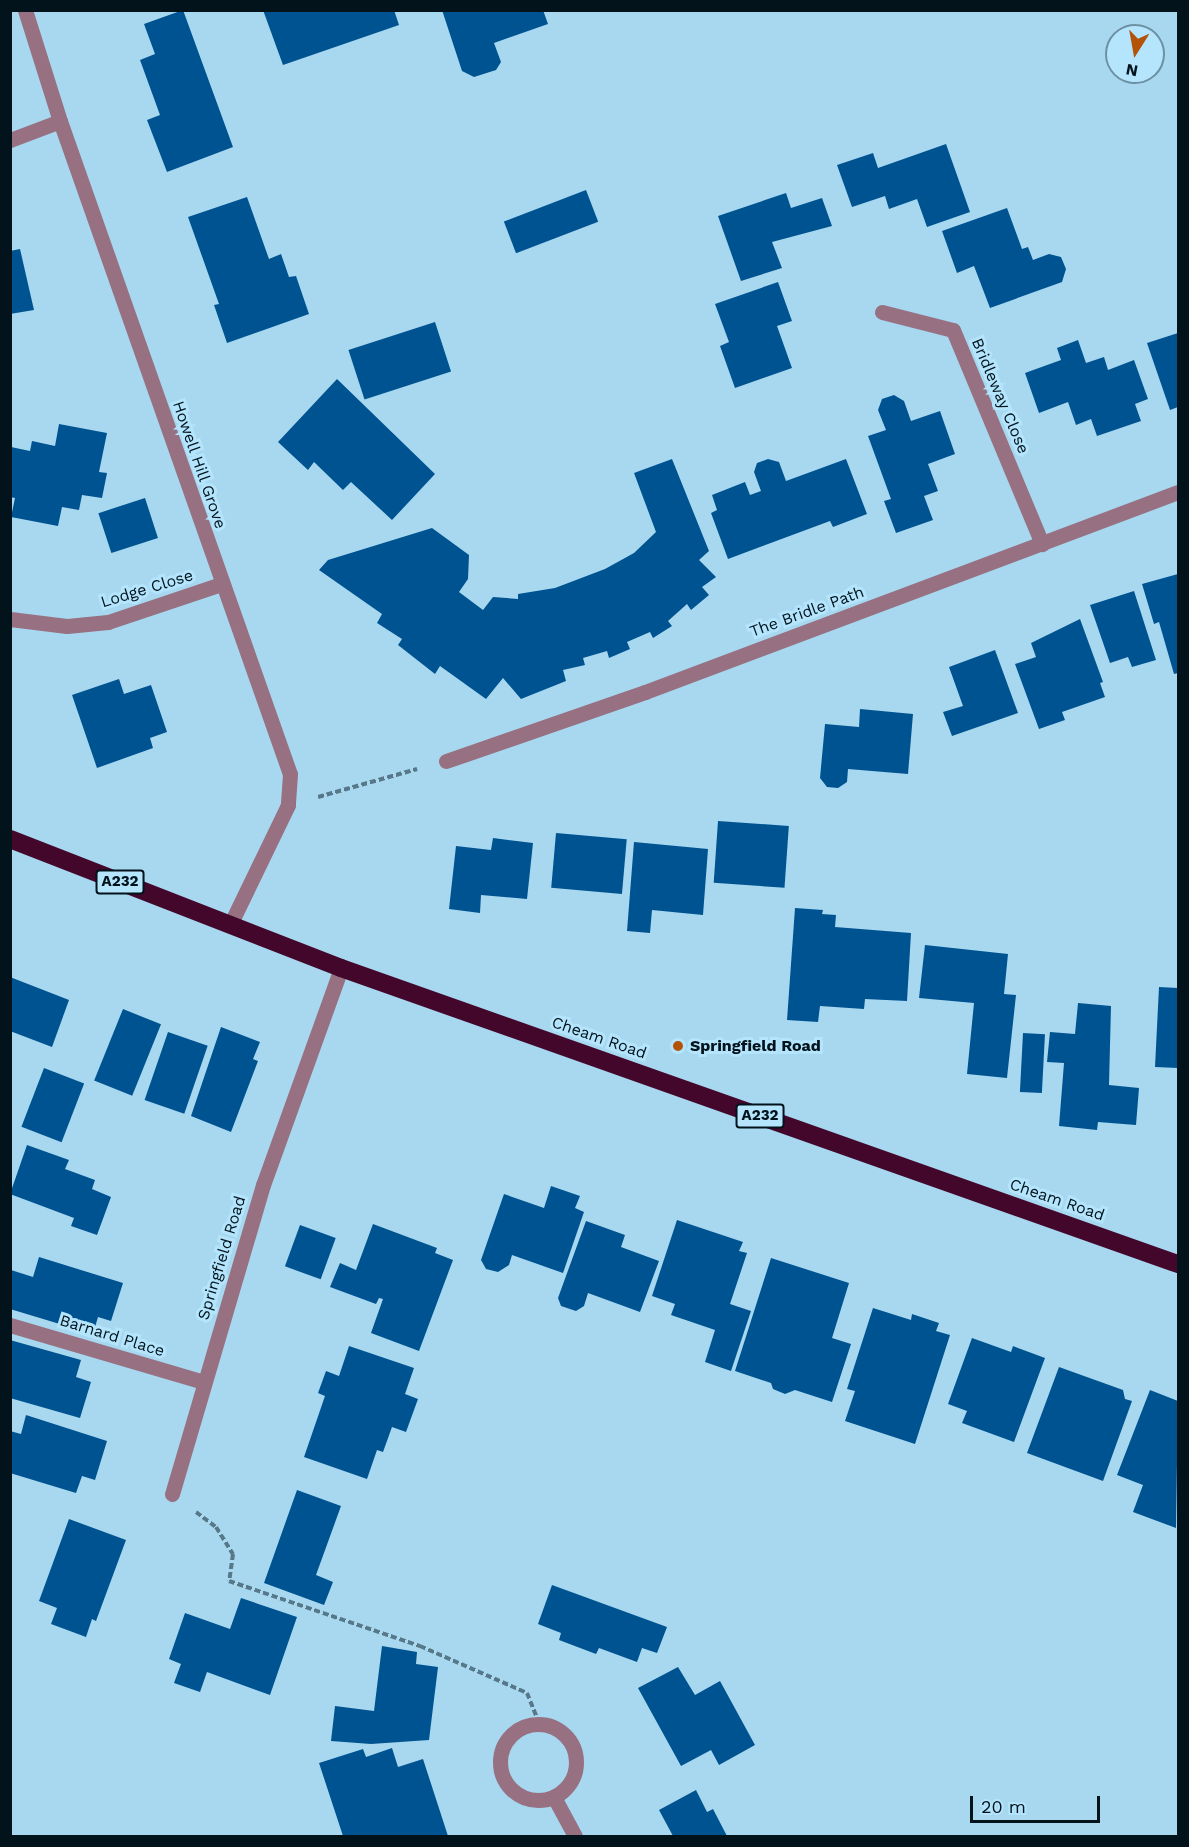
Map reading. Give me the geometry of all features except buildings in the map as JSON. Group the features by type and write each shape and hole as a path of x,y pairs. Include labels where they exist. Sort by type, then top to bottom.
{"highway":[{"name":"Cheam Road","path":"10,839 341,968 1179,1264"}],"street":[{"name":"Howell Hill Grove","path":"25,10 60,121 221,585 290,774 288,805 230,925"},
{"path":"10,140 60,121"},
{"name":"Bridleway Close","path":"882,312 953,330 1042,544"},
{"name":"The Bridle Path","path":"446,761 645,692 1179,492"},
{"name":"Lodge Close","path":"10,619 67,626 108,622 221,585"},
{"name":"Springfield Road","path":"172,1494 263,1185 341,968"},
{"name":"Barnard Place","path":"10,1325 204,1382"},
{"path":"539,1723 557,1728 572,1742 577,1762 569,1784 555,1798 534,1802 511,1789 499,1772 501,1750 514,1731 539,1723"},
{"path":"555,1798 575,1836"}],"path":[{"path":"288,805 446,761"},
{"path":"172,1494 216,1527 233,1554 230,1581 420,1646 527,1693 539,1723"}],"place":[{"name":"Springfield Road","path":"678,1046"}]}
